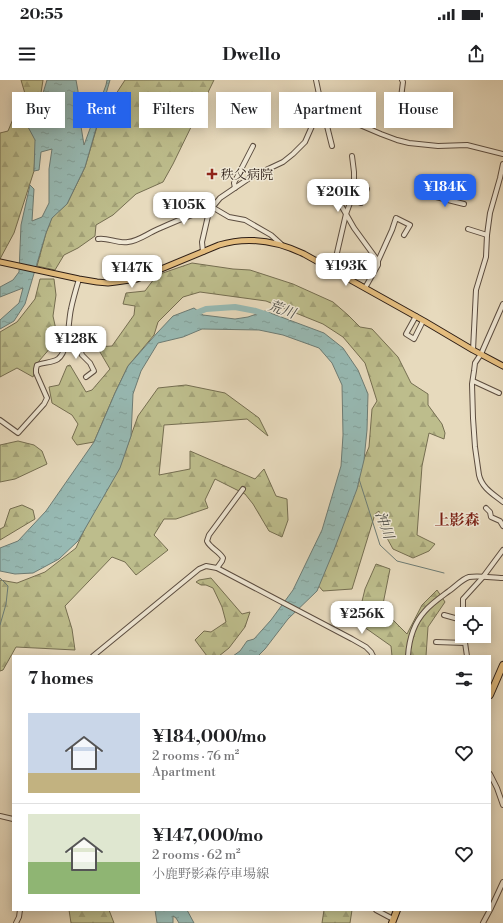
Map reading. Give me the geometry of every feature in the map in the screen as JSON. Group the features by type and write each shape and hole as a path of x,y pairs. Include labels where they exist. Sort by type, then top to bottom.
{"highway":[{"path":"491,693 503,665"},
{"path":"392,921 397,911"}],"main road":[{"path":"0,262 79,279 108,283 132,280 153,273 230,242 256,240 281,244 304,254 366,288 503,366"}],"street":[{"path":"316,80 319,92"},
{"path":"402,80 402,92"},
{"path":"203,252 202,242 211,208 220,198 251,177 284,162 305,142 312,128"},
{"path":"327,128 332,146"},
{"path":"367,128 409,143 438,146 467,145 503,154"},
{"path":"235,188 234,183 253,146"},
{"path":"333,270 346,214 354,192 352,156"},
{"path":"473,350 476,290 486,257 490,214 503,164"},
{"path":"320,183 338,200 354,228 378,261"},
{"path":"351,199 361,202 367,189 354,183"},
{"path":"431,187 437,187 436,197"},
{"path":"429,197 436,197 464,204"},
{"path":"98,239 101,238 127,243 197,212 211,208 229,217 245,220 271,235 281,244"},
{"path":"366,288 378,265 378,261 396,218 410,225 404,235"},
{"path":"468,229 487,235"},
{"path":"1,421 18,433 44,404 47,398 36,373 37,365 56,361 60,358 67,341 70,310 79,279"},
{"path":"503,304 481,354 475,363 472,418 480,479 484,487 503,502"},
{"path":"416,316 406,334 414,339 424,321"},
{"path":"67,341 77,340 82,355 90,363 94,371 86,377"},
{"path":"473,381 499,393"},
{"path":"217,568 223,558 220,553 208,544 207,541 209,535 243,489"},
{"path":"486,508 490,512 491,517 500,521 503,526"},
{"path":"463,607 463,599 483,577 503,550"},
{"path":"94,655 199,569 206,566 217,568 335,630 366,647 372,655"},
{"path":"408,655 411,638 416,625 425,611 433,603 468,578 503,578"},
{"path":"444,616 455,618"},
{"path":"436,642 455,643"},
{"path":"465,643 467,655"},
{"path":"491,776 503,805"},
{"path":"0,816 12,819"},
{"path":"491,908 503,884"},
{"path":"16,923 20,911"},
{"path":"377,911 392,921"},
{"path":"483,923 489,911"}],"green space":[{"path":"21,80 43,80 41,92 25,92"},
{"path":"125,80 214,80 208,92 139,92 139,128 191,128 163,182 136,194 113,215 96,225 95,236 78,248 64,255 55,270 37,266 52,217 67,204 85,167 97,128 131,128 131,92 117,92"},
{"path":"12,121 12,128 29,128 36,140 34,171 14,233 0,259 0,133 8,131"},
{"path":"192,263 250,270 293,284 333,302 360,327 372,329 398,357 411,383 428,394 428,405 442,424 445,433 444,439 429,433 422,466 417,535 435,544 429,551 413,558 393,549 382,529 379,511 375,514 352,589 323,591 316,583 342,511 369,447 372,409 377,401 365,363 343,337 323,324 266,301 200,292 183,297 158,322 154,335 128,366 94,442 77,445 72,438 78,424 72,415 52,403 49,387 59,385 67,366 70,365 86,392 92,390 110,369 97,347 112,346 134,315 135,306 123,304 126,293 145,291 157,275"},
{"path":"40,279 54,279 56,295 53,316 58,339 39,361 33,377 17,368 0,377 0,332 17,322 35,299"},
{"path":"186,385 225,393 259,418 268,436 247,419 164,425 159,475 190,469 190,451 255,479 264,469 276,496 287,499 288,520 282,537 269,531 253,504 245,494 215,479 205,500 208,508 176,519 164,519 154,535 168,550 136,575 125,562 112,557 65,606 72,629 75,650 16,647 3,670 0,671 0,580 17,583 45,572 76,548 85,528 119,469 138,416 158,388"},
{"path":"18,441 34,445 42,451 47,464 15,479 0,482 0,445"},
{"path":"22,505 33,510 35,519 0,540 0,529 4,527 10,509"},
{"path":"376,564 390,569 382,609 407,634 422,605 437,590 445,602 428,627 426,655 392,655 391,646 357,622 365,589"},
{"path":"211,578 242,614 250,612 245,627 229,648 220,655 206,655 195,640 204,631 211,632 226,622 222,607 213,588 196,582"},
{"path":"69,911 109,911 114,923 71,923"},
{"path":"324,911 352,911 350,923 322,923"}],"water":[{"path":"47,80 76,80 78,92 73,92 73,128 81,128 84,145 90,128 96,128 85,167 67,204 52,218 46,233 25,304 14,321 0,329 0,320 19,303 23,288 0,297 0,287 13,280 19,272 21,225 30,185 34,189 32,221 42,217 49,203 49,169 52,149 41,152 39,170 34,171 35,140 29,128 65,128 65,92 43,92"},
{"path":"107,80 110,80 107,92 103,92"},
{"path":"194,308 203,315 235,319 248,317 265,311 324,333 343,348 358,370 368,394 364,460 357,489 317,591 288,619 259,655 234,655 240,651 247,641 254,639 271,620 293,590 322,530 341,466 343,435 342,385 332,363 319,348 283,335 259,330 202,329 183,337 158,343 141,371 133,394 131,436 120,468 78,541 59,559 33,573 15,574 0,571 0,548 18,541 46,511 94,442 128,366 173,316"},
{"path":"155,911 188,911 194,923 179,923 173,916 173,923 157,923"}],"waterway":[{"name":"荒川","path":"191,315 206,309 235,307 268,315"},
{"name":"沖川","path":"359,479 380,545 397,561 444,573"},
{"path":"0,578 8,586 6,604 0,625"}],"place":[{"name":"秩父病院","path":"212,174"}],"district":[{"name":"上影森","path":"457,520"}]}
